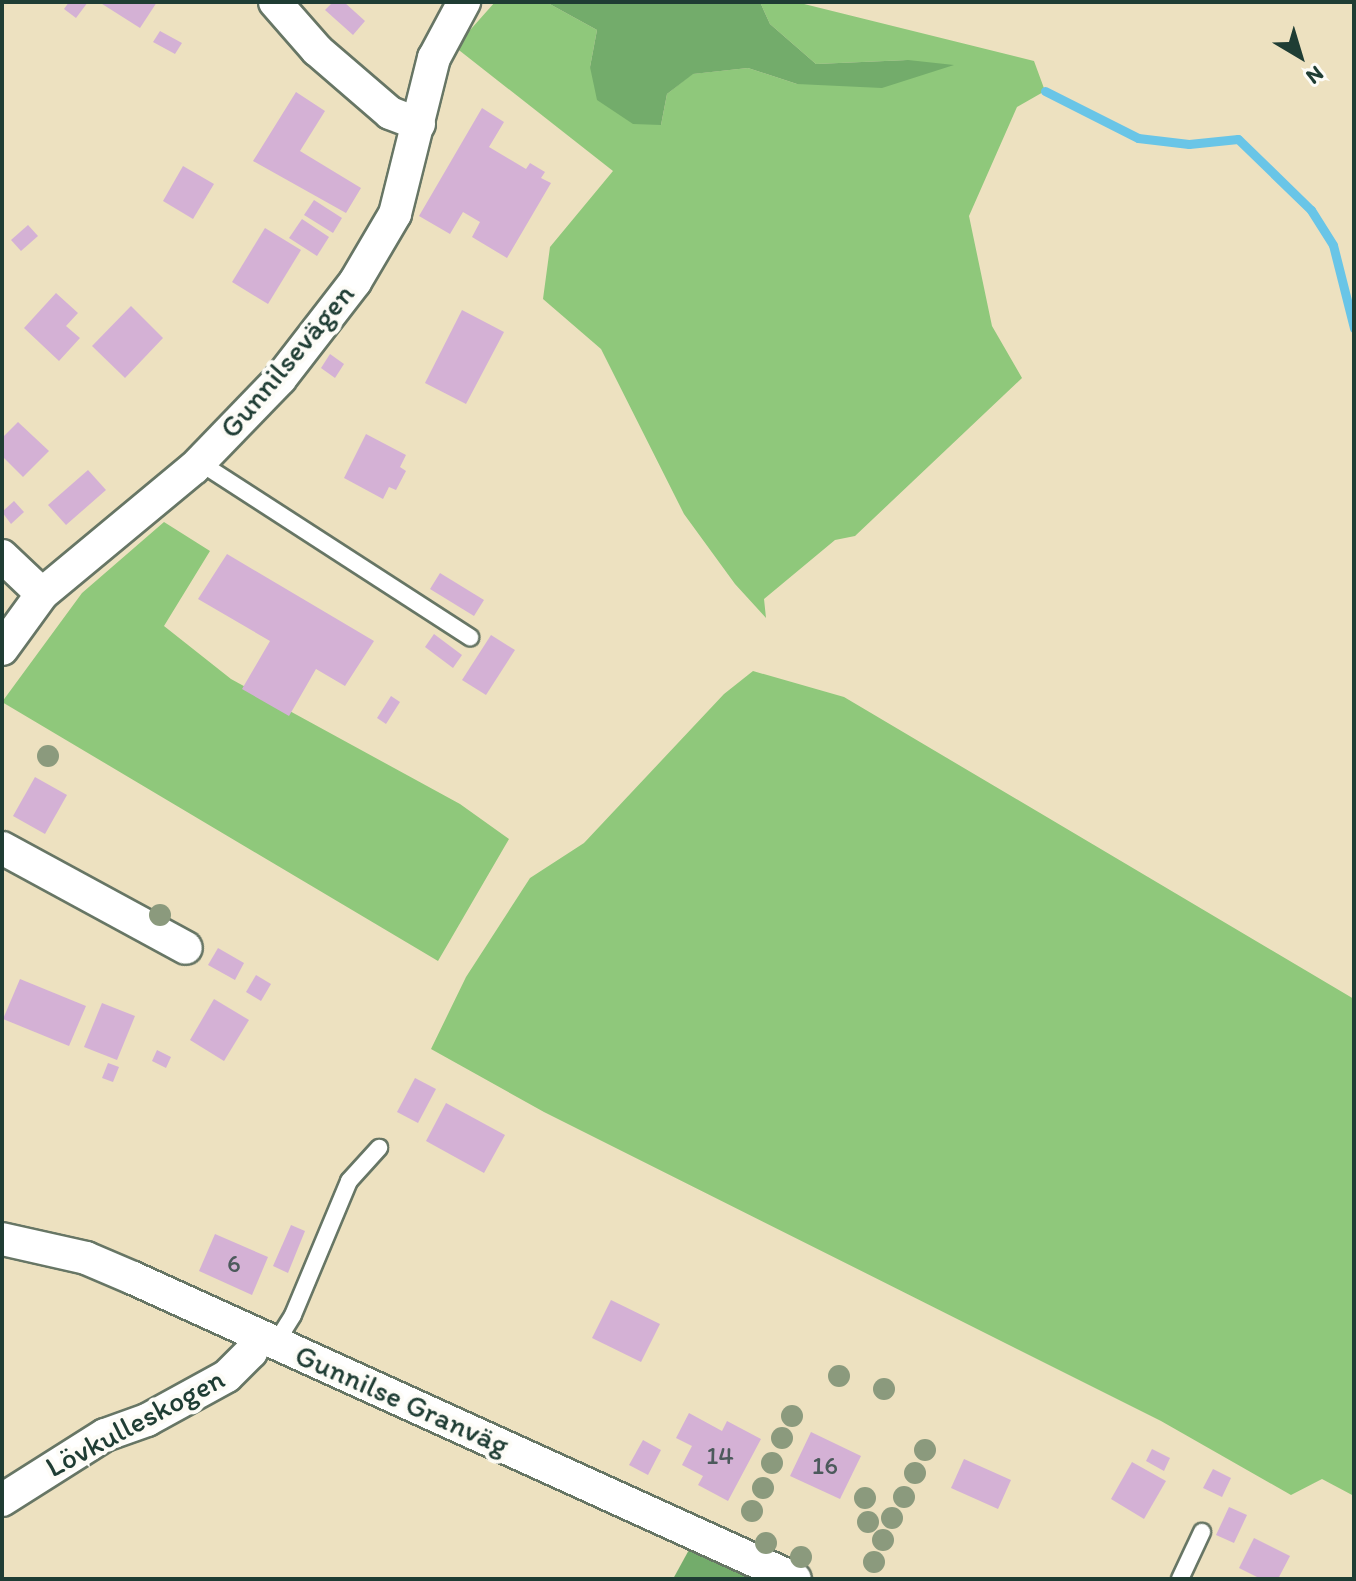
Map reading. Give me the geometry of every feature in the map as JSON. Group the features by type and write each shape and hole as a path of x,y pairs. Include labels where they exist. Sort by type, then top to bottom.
{"street":[{"path":"275,2 317,50 390,113 419,124"},
{"name":"Gunnilsevägen","path":"2,649 42,594 199,462 280,379 355,282 395,214 434,58 464,2"},
{"path":"2,556 42,594"},
{"path":"2,848 186,948"},
{"name":"Gunnilse Granväg","path":"2,1239 86,1258 795,1579"},
{"name":"Lövkulleskogen","path":"2,1500 92,1442 147,1420 227,1376 266,1340"}],"lane":[{"path":"199,462 470,637"},
{"path":"266,1340 293,1315 349,1181 379,1148"},
{"path":"1180,1579 1202,1532"}],"green space":[{"path":"495,2 546,2 597,30 590,67 661,125 667,94 692,74 748,68 797,84 908,60 816,64 770,24 760,2 796,2 1034,61 1045,91 1017,107 969,216 992,326 1022,378 855,536 835,540 764,599 766,618 735,584 684,514 601,349 543,299 550,247 613,171 455,47"},
{"path":"546,2 760,2 770,24 816,64 908,60 954,65 882,88 797,84 748,68 693,74 667,94 661,125 633,124 597,100 590,67 597,30"},
{"path":"164,522 210,551 164,626 231,679 460,804 509,839 438,961 2,702 82,593"},
{"path":"753,671 844,697 1354,999 1354,1496 1322,1479 1291,1495 1161,1421 544,1112 431,1049 466,977 530,878 584,843 724,694"},
{"path":"690,1548 757,1579 673,1579"}],"building":[{"path":"69,2 88,2 76,18 64,9"},
{"path":"99,2 157,2 140,28"},
{"path":"333,2 344,2 365,21 353,35 325,10"},
{"path":"160,31 182,43 175,54 153,42"},
{"path":"296,92 325,111 300,151 361,188 346,213 253,161"},
{"path":"482,108 504,122 489,147 526,169 530,163 545,172 541,178 551,183 507,258 472,237 480,222 463,212 450,234 419,216"},
{"path":"183,166 214,184 193,219 163,201"},
{"path":"314,200 342,218 333,233 304,215"},
{"path":"302,219 329,237 317,256 289,238"},
{"path":"28,225 38,236 21,251 11,240"},
{"path":"265,228 301,250 268,304 232,282"},
{"path":"56,293 78,313 66,326 80,338 59,361 24,328"},
{"path":"131,306 163,338 125,378 92,346"},
{"path":"462,310 504,332 466,404 425,383"},
{"path":"330,354 344,364 335,378 321,368"},
{"path":"18,422 49,451 23,477 2,456 2,438"},
{"path":"366,434 406,455 400,467 406,471 396,490 389,487 383,499 344,478"},
{"path":"88,470 106,490 66,525 48,505"},
{"path":"14,501 24,512 11,524 2,512"},
{"path":"227,554 374,641 345,686 316,669 289,716 242,689 270,641 198,599"},
{"path":"440,573 484,600 474,616 430,589"},
{"path":"434,634 462,655 453,668 425,647"},
{"path":"491,635 515,650 486,695 462,680"},
{"path":"391,696 400,702 386,724 377,718"},
{"path":"35,777 67,795 45,834 13,816"},
{"path":"218,948 244,963 235,980 208,965"},
{"path":"256,975 271,984 261,1001 246,992"},
{"path":"20,979 86,1006 69,1046 3,1019"},
{"path":"214,999 249,1020 224,1061 190,1040"},
{"path":"102,1003 135,1016 117,1060 84,1047"},
{"path":"157,1050 171,1057 166,1068 152,1061"},
{"path":"108,1063 119,1067 113,1082 102,1078"},
{"path":"415,1078 436,1089 418,1123 397,1112"},
{"path":"446,1103 505,1135 484,1173 426,1141"},
{"path":"291,1225 305,1231 288,1273 273,1266"},
{"path":"215,1234 268,1257 252,1295 199,1271"},
{"path":"611,1300 660,1324 641,1362 592,1338"},
{"path":"689,1413 722,1431 727,1421 761,1439 728,1501 698,1485 703,1476 682,1465 692,1446 676,1438"},
{"path":"811,1432 861,1456 840,1499 790,1476"},
{"path":"643,1440 661,1450 648,1475 629,1465"},
{"path":"1152,1449 1170,1458 1164,1471 1146,1461"},
{"path":"964,1459 1011,1480 998,1509 951,1488"},
{"path":"1132,1462 1166,1481 1144,1519 1111,1499"},
{"path":"1213,1469 1231,1478 1222,1497 1203,1488"},
{"path":"1229,1507 1247,1515 1234,1543 1216,1535"},
{"path":"1254,1538 1290,1556 1278,1579 1261,1579 1239,1568"}],"waterway":[{"path":"1045,91 1138,138 1189,144 1238,139 1311,210 1333,245 1354,328"}]}
